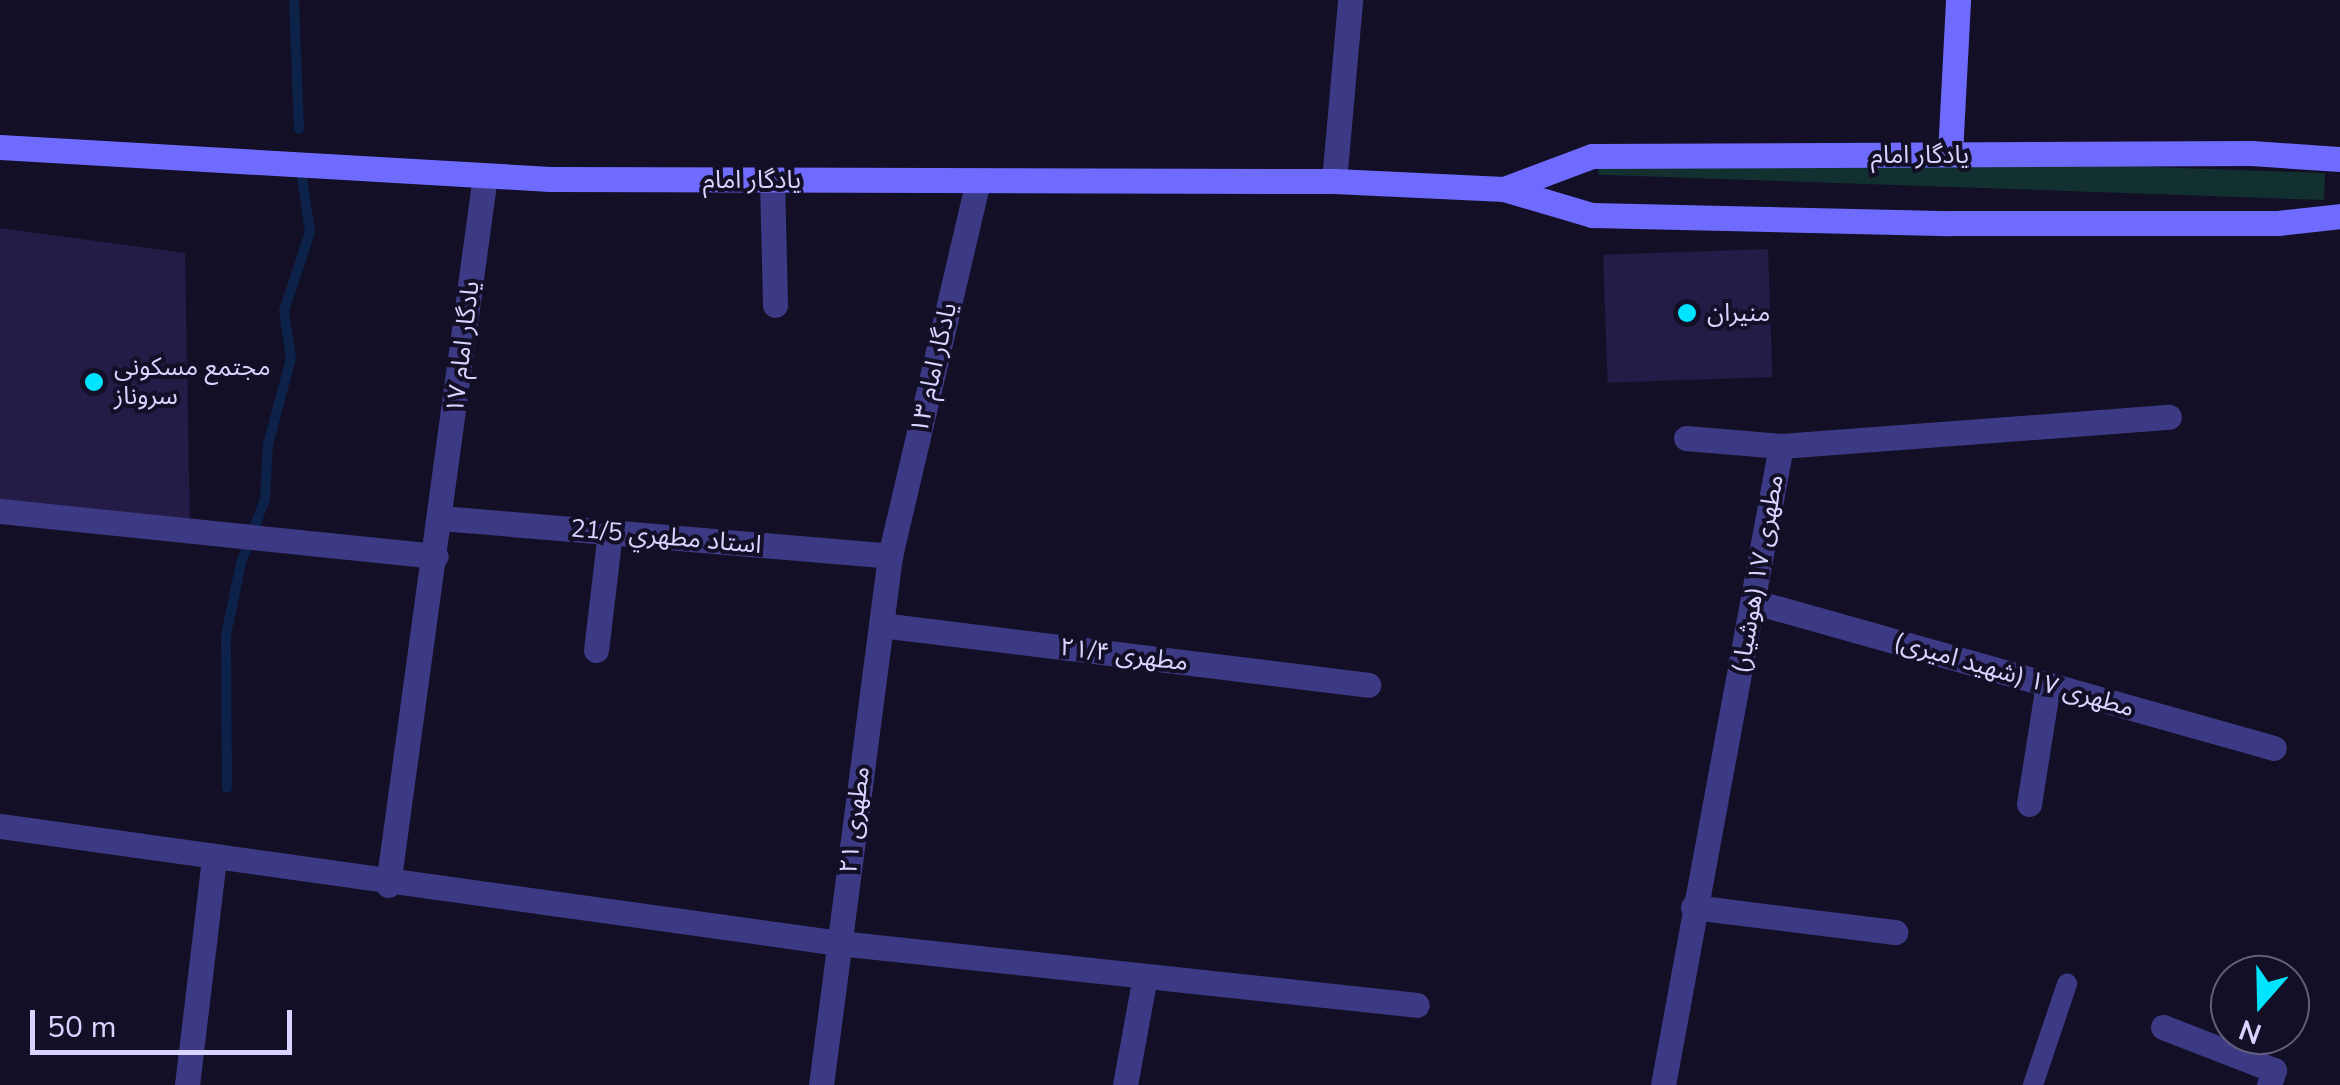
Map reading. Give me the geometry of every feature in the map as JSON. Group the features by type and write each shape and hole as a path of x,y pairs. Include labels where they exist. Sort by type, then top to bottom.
{"main road":[{"path":"1950,154 1958,0"},
{"name":"یادگار امام","path":"0,147 485,176 1334,181 1504,189 1592,216 1951,223 2278,223 2340,216"},
{"name":"یادگار امام","path":"1504,189 1592,156 1950,154 2340,159"}],"street":[{"path":"1334,181 1350,0"},
{"name":"یادگار امام ۱۷","path":"388,885 485,176"},
{"path":"772,180 775,305"},
{"name":"یادگار امام ۱۳","path":"890,556 978,180"},
{"name":"مطهری ۱۷ (هوشیار)","path":"1663,1085 1693,906 1781,446 2169,418"},
{"path":"1686,438 1781,446"},
{"path":"0,510 436,556"},
{"name":"استاد مطهري 21/5","path":"441,518 890,556"},
{"path":"596,650 610,532"},
{"name":"مطهری ۲۱","path":"821,1085 890,556"},
{"name":"مطهری ۱۷ (شهید امیری)","path":"1754,602 2274,748"},
{"name":"مطهری ۲۱/۴","path":"880,625 1368,685"},
{"path":"2029,804 2048,684"},
{"path":"0,826 388,885 839,944 1417,1006"},
{"path":"187,1085 214,858"},
{"path":"1693,906 1896,932"},
{"path":"1125,1085 1145,976"},
{"path":"2163,1027 2274,1070 2269,1085"}],"lane":[{"path":"2033,1085 2067,984"}],"green space":[{"path":"1599,148 2325,173 2324,200 1598,175"}],"building":[{"name":"مجتمع مسکونی سروناز","path":"0,228 185,253 190,530 0,511"},
{"name":"منیران","path":"1768,249 1772,377 1608,383 1603,255"}],"waterway":[{"path":"294,0 299,129"},
{"path":"227,788 226,635 241,563 265,499 268,444 291,359 284,311 310,232 302,177"}],"place":[{"name":"منیران","path":"1687,313"},
{"name":"مجتمع مسکونی سروناز","path":"94,382"}]}
